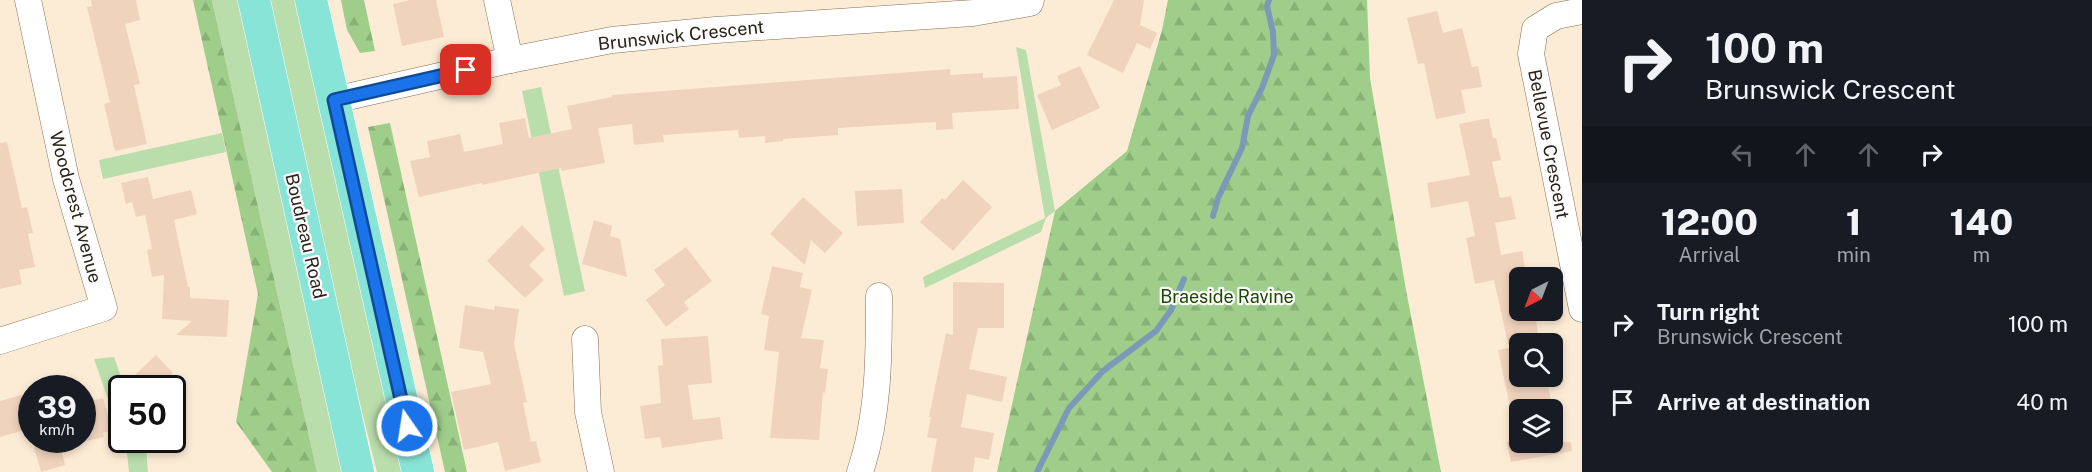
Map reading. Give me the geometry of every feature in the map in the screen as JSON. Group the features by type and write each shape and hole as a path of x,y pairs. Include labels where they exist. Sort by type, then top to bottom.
{"main road":[{"name":"Boudreau Road","path":"254,0 358,472"},
{"path":"311,0 418,472"}],"street":[{"name":"Woodcrest Avenue","path":"0,341 104,308 66,179 28,0"},
{"path":"497,0 510,60"},
{"name":"Brunswick Crescent","path":"334,100 510,60 612,40 716,30 973,13 1030,3 1031,0"},
{"name":"Bellevue Crescent","path":"1582,11 1556,16 1535,29 1531,54 1582,309"},
{"path":"860,472 868,448 879,368 879,296"},
{"path":"585,339 588,412 601,472"}],"green space":[{"path":"193,0 212,0 317,472 272,472 236,422 258,294"},
{"path":"212,0 241,0 346,472 317,472"},
{"path":"268,0 299,0 403,472 377,472 337,311"},
{"path":"341,0 364,0 375,51 360,53 347,30"},
{"name":"Braeside Ravine","path":"1168,0 1367,0 1370,78 1406,290 1441,472 997,472 1055,211 1127,151 1162,30"},
{"path":"1016,47 1026,50 1055,211 1046,218 1041,232 925,288 923,277 1045,218"},
{"path":"541,87 585,291 564,296 522,91"},
{"path":"390,123 467,472 445,472 368,127"},
{"path":"222,133 226,152 103,179 99,160"},
{"path":"114,357 120,375 108,375 108,399 94,359"},
{"path":"127,453 146,453 148,472 129,472"}],"building":[{"path":"91,0 136,0 140,20 125,24 140,84 134,85 147,144 115,151 104,104 110,102 87,7 92,6"},
{"path":"410,0 436,0 444,37 402,46 393,4"},
{"path":"1114,0 1144,0 1140,25 1157,33 1150,49 1137,43 1123,73 1087,55"},
{"path":"1437,11 1443,33 1462,28 1472,67 1478,66 1482,87 1461,90 1466,113 1436,119 1424,63 1418,64 1407,18"},
{"path":"1080,66 1100,108 1052,130 1037,95 1061,85 1057,76"},
{"path":"950,69 950,75 983,73 983,78 1017,76 1019,109 952,113 953,129 936,130 936,122 838,128 838,135 783,139 783,141 765,143 765,136 739,138 738,130 663,135 664,142 634,145 632,124 598,128 605,163 562,171 561,168 419,197 410,161 430,157 427,141 460,134 464,152 503,144 499,123 525,118 529,138 572,129 567,106 612,97 612,95"},
{"path":"1489,118 1501,160 1492,162 1500,198 1511,196 1516,219 1495,223 1501,255 1522,251 1525,267 1509,267 1509,321 1536,321 1538,333 1509,333 1509,344 1494,280 1475,284 1466,238 1475,236 1468,201 1431,208 1427,183 1470,175 1459,124"},
{"path":"7,142 22,208 27,207 33,233 28,234 35,267 19,270 22,284 0,289 0,143"},
{"path":"148,177 153,199 191,190 197,214 174,220 188,287 190,287 190,298 229,300 227,337 176,335 192,321 162,319 164,275 152,277 147,250 152,249 145,215 136,217 132,202 126,204 121,183"},
{"path":"963,180 992,207 953,251 920,222"},
{"path":"902,189 904,223 857,226 855,191"},
{"path":"803,197 843,233 825,253 811,240 805,265 770,234"},
{"path":"594,220 612,226 610,236 620,239 627,277 582,264"},
{"path":"522,225 545,249 529,265 544,280 525,298 487,261"},
{"path":"686,247 712,281 684,302 689,309 666,327 646,300 665,285 654,270"},
{"path":"772,266 803,273 800,287 812,290 801,338 824,340 820,368 828,369 825,393 823,392 819,440 770,438 779,352 764,350 769,316 761,314"},
{"path":"953,282 1004,283 1004,328 978,328 969,369 1007,377 1002,402 967,394 961,427 994,433 989,460 975,457 973,472 931,472 937,439 927,437 931,417 929,417 946,333 953,335"},
{"path":"465,305 494,310 495,306 519,309 514,344 527,402 523,403 531,442 536,441 541,462 505,471 498,442 464,450 451,392 491,384 483,352 459,348"},
{"path":"708,336 712,383 688,385 693,420 720,417 723,439 662,448 660,437 645,439 640,406 661,403 658,366 663,365 661,339"},
{"path":"1509,348 1509,387 1548,387 1551,399 1509,399 1509,402 1498,350"},
{"path":"156,355 173,373 171,375 136,374"},
{"path":"18,396 18,432 0,437 0,401"},
{"path":"103,398 108,416 108,431 103,433 104,437 96,439 96,400"},
{"path":"1563,442 1571,442 1572,451 1563,453"},
{"path":"36,453 62,453 65,465 41,472"},
{"path":"1509,453 1561,453 1511,462"}],"waterway":[{"path":"1213,216 1218,198 1242,148 1248,116 1262,88 1274,55 1273,32 1267,6 1269,0"},
{"path":"1037,472 1069,408 1103,371 1156,331 1171,310 1184,279"}],"route":[{"path":"407,426 334,100 466,70"}]}
